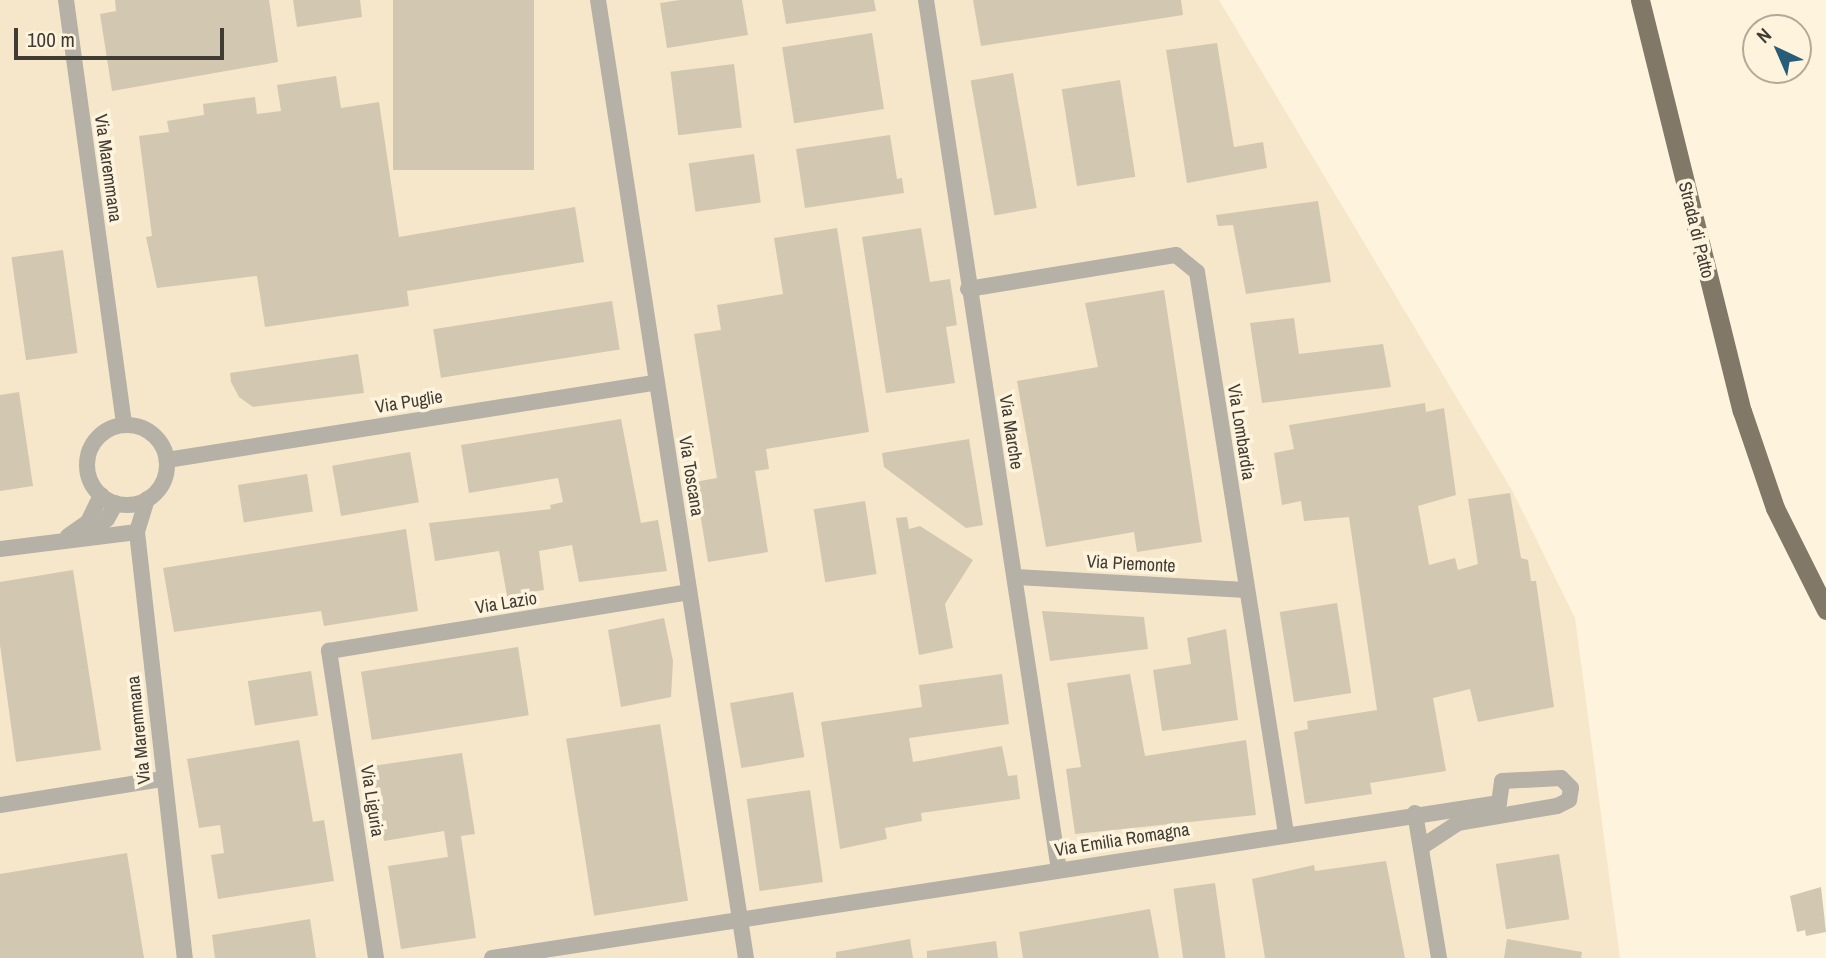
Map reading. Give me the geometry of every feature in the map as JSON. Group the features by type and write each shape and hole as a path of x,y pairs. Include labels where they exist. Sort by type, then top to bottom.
{"main road":[{"name":"Strada di Patto","path":"1640,0 1756,458 1775,508 1826,610"}],"street":[{"name":"Via Maremmana","path":"65,0 124,425"},
{"name":"Via Toscana","path":"598,0 746,958"},
{"name":"Via Marche","path":"926,0 968,289 1059,870"},
{"name":"Via Lombardia","path":"968,289 1176,255 1195,267 1286,833"},
{"name":"Via Puglie","path":"167,460 657,382"},
{"path":"124,425 150,432 167,460 160,487 147,499 116,503 101,495 88,475 89,454 102,433 124,425"},
{"path":"63,539 88,522 101,495"},
{"name":"Via Maremmana","path":"147,499 137,532 185,958"},
{"path":"86,535 107,519 116,503"},
{"path":"0,549 86,535 137,532"},
{"name":"Via Piemonte","path":"1015,577 1246,590"},
{"name":"Via Lazio","path":"330,651 689,592"},
{"name":"Via Liguria","path":"330,651 376,958"},
{"name":"Via Emilia Romagna","path":"492,958 1415,813 1499,803 1502,781 1561,778 1571,788 1569,800 1558,806 1458,823 1423,846"},
{"path":"0,805 163,779"},
{"path":"1415,813 1423,846 1439,958"}],"shaded area":[{"path":"0,0 1219,0 1513,492 1575,618 1620,958 0,958"}],"building":[{"path":"115,0 269,0 278,62 112,91 100,14 116,11"},
{"path":"293,0 360,0 362,17 297,27"},
{"path":"393,0 534,0 534,170 393,170"},
{"path":"680,0 742,0 748,35 667,48 660,3"},
{"path":"782,0 874,0 876,11 786,24"},
{"path":"973,0 1181,0 1183,15 981,46"},
{"path":"872,33 884,109 794,123 782,47"},
{"path":"1217,43 1234,147 1263,142 1267,168 1187,183 1166,50"},
{"path":"734,64 742,128 678,135 670,72"},
{"path":"1013,73 1037,208 994,215 971,80"},
{"path":"336,76 341,108 379,102 399,237 575,207 584,262 407,291 409,306 265,327 257,276 157,288 146,237 152,236 139,136 169,132 167,121 204,115 203,104 255,97 257,114 281,111 277,85"},
{"path":"1120,80 1135,177 1077,186 1062,89"},
{"path":"890,135 897,179 902,178 904,193 805,208 796,149"},
{"path":"754,154 761,203 695,212 689,163"},
{"path":"1318,201 1331,282 1246,294 1233,225 1218,226 1216,215"},
{"path":"837,228 869,432 766,449 769,469 755,471 768,552 708,562 695,482 717,478 694,334 721,330 717,305 783,294 774,238"},
{"path":"921,228 930,282 950,279 957,325 946,327 955,383 886,393 862,237"},
{"path":"63,250 77,353 26,360 12,257"},
{"path":"1164,290 1202,542 1137,552 1134,532 1046,547 1017,381 1098,367 1085,303"},
{"path":"612,301 620,349 441,378 433,329"},
{"path":"1294,318 1299,354 1383,344 1391,387 1262,403 1250,323"},
{"path":"358,354 364,393 253,407 239,397 231,382 230,373"},
{"path":"19,392 33,486 0,491 0,395"},
{"path":"1425,403 1426,412 1444,408 1456,495 1418,506 1429,565 1455,558 1458,570 1478,564 1468,499 1510,493 1521,558 1528,560 1531,581 1536,581 1554,707 1478,722 1470,689 1433,698 1446,771 1370,783 1372,794 1305,804 1294,732 1308,729 1307,721 1377,710 1349,517 1304,521 1301,501 1282,505 1274,453 1294,449 1289,425"},
{"path":"621,419 641,523 658,520 667,571 579,582 572,545 539,551 544,590 507,596 499,551 435,561 429,523 551,509 550,505 563,502 558,478 469,493 461,445"},
{"path":"969,439 983,525 966,528 884,467 882,453"},
{"path":"410,452 419,502 341,516 332,466"},
{"path":"307,474 313,512 244,522 238,485"},
{"path":"865,501 877,574 825,582 814,509"},
{"path":"907,517 909,529 920,526 973,560 945,604 953,648 919,655 896,518"},
{"path":"406,529 418,611 324,626 321,611 174,632 163,568"},
{"path":"73,570 101,750 16,762 0,645 0,582"},
{"path":"1337,603 1351,693 1294,702 1280,612"},
{"path":"1042,611 1144,617 1148,649 1050,661"},
{"path":"664,618 673,661 671,697 621,707 608,630"},
{"path":"1226,629 1238,720 1162,731 1153,670 1191,664 1187,638"},
{"path":"518,647 529,715 372,740 361,672"},
{"path":"311,671 318,715 255,725 248,681"},
{"path":"1002,674 1009,724 909,738 913,762 1002,746 1008,776 1017,775 1020,799 921,813 922,821 885,828 887,839 840,849 821,722 922,707 919,685"},
{"path":"1130,674 1145,756 1246,740 1256,815 1075,834 1066,769 1081,767 1067,683"},
{"path":"793,692 804,757 741,768 730,703"},
{"path":"660,724 688,901 594,916 566,739"},
{"path":"299,740 313,822 324,820 334,881 218,899 211,855 224,853 220,825 199,828 187,759"},
{"path":"462,753 475,834 461,836 476,938 401,949 388,866 448,857 444,831 384,841 372,766"},
{"path":"810,790 823,882 760,891 747,799"},
{"path":"127,853 144,958 0,958 0,874"},
{"path":"1559,854 1569,919 1506,929 1496,864"},
{"path":"1386,861 1405,958 1265,958 1252,879 1314,865 1315,871"},
{"path":"1215,883 1226,958 1183,958 1173,889"},
{"path":"1821,887 1826,932 1806,936 1805,930 1797,932 1790,896"},
{"path":"1150,909 1159,958 1023,958 1019,932"},
{"path":"310,919 316,958 215,958 212,935"},
{"path":"910,939 913,958 836,958 836,952"},
{"path":"1507,939 1582,952 1581,958 1504,958"},
{"path":"996,941 998,958 927,958 927,951"}]}
